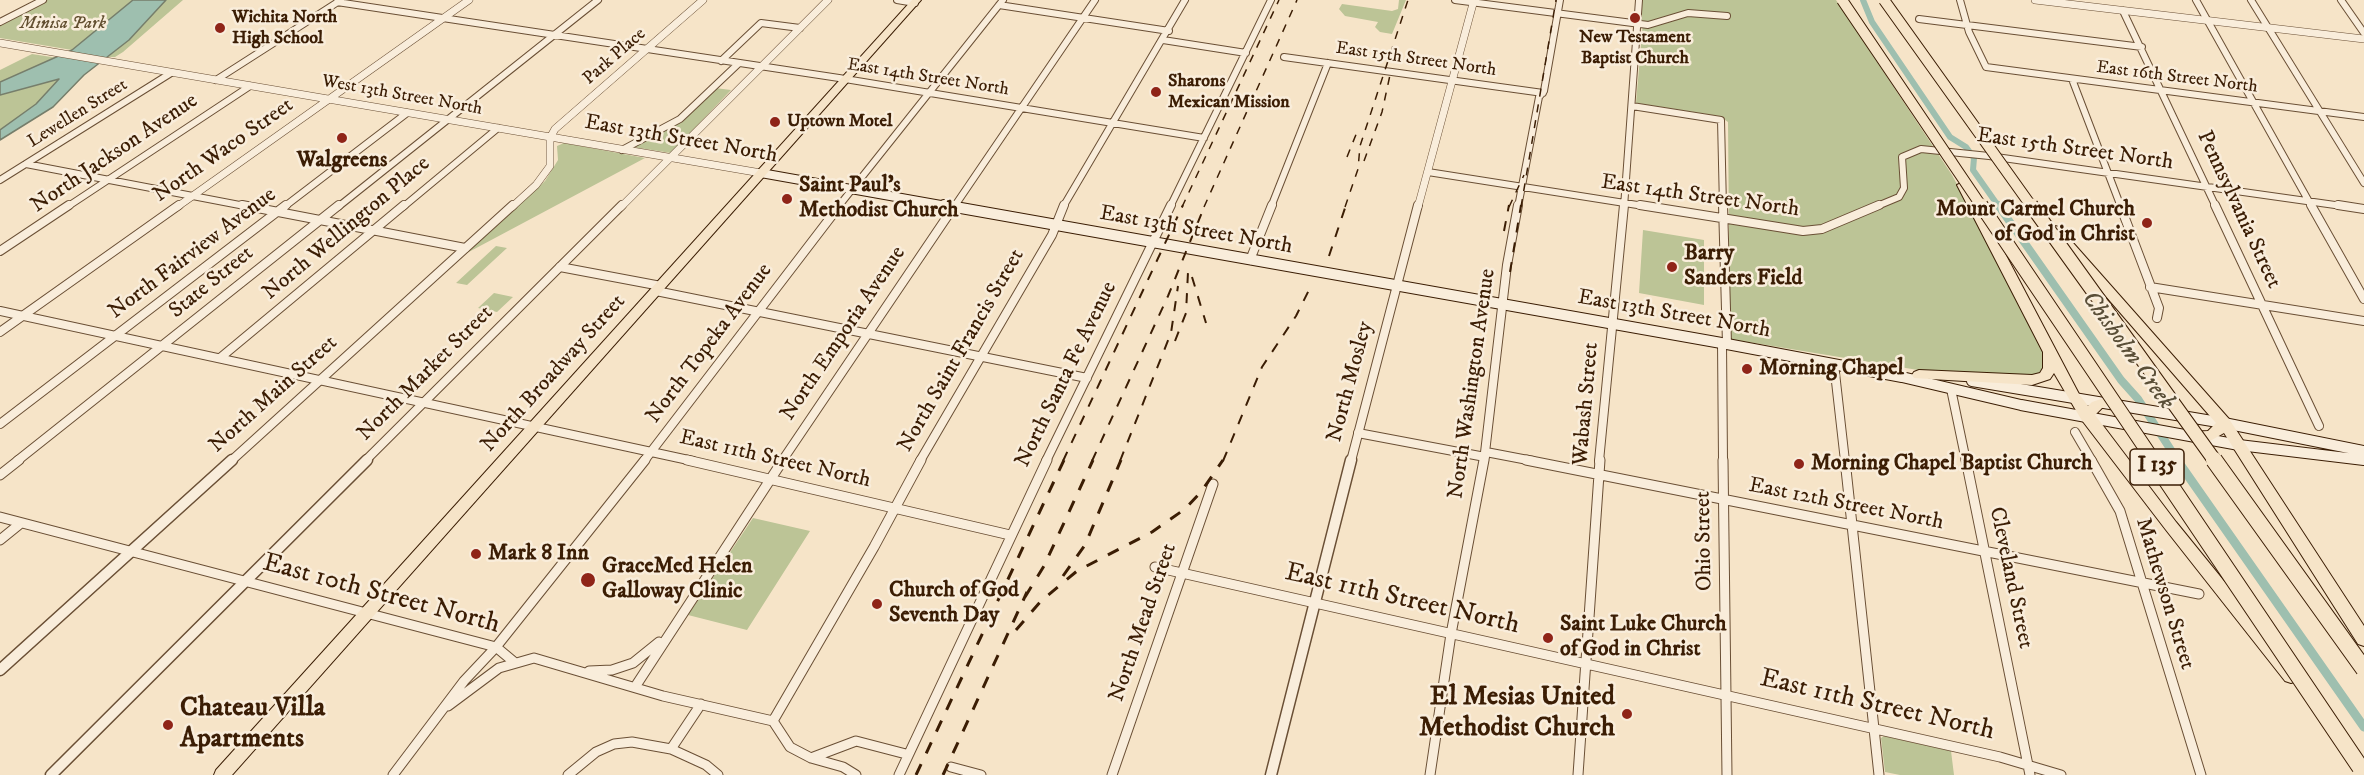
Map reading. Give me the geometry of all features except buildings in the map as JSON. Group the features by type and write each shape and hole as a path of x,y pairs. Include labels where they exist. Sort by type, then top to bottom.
{"highway":[{"name":"I 135","path":"1842,0 2362,770"},
{"name":"I 135","path":"1884,0 2364,669"},
{"path":"1954,167 2073,396 2086,416 2306,694 2362,770"},
{"path":"2023,194 2151,337 2224,423 2364,639"},
{"path":"1919,375 2032,380 2045,376 2050,369 2050,349"},
{"path":"2086,416 2097,405 2107,402"},
{"path":"2194,436 2210,436 2217,432 2224,423"}],"main road":[{"name":"North Broadway Street","path":"222,775 916,1"},
{"name":"East 13th Street North","path":"761,173 1724,343 2238,445 2364,460"},
{"name":"East 13th Street North","path":"1834,364 2073,396 2364,451"}],"street":[{"path":"0,23 43,0"},
{"name":"North Waco Street","path":"0,332 469,0"},
{"path":"447,119 598,0"},
{"name":"Park Place","path":"550,138 555,129 703,0"},
{"name":"North Market Street","path":"51,775 828,0"},
{"path":"897,0 916,1"},
{"name":"North Emporia Avenue","path":"635,687 770,479 1019,108 1095,0"},
{"name":"North Saint Francis Street","path":"773,721 896,509 935,433 1052,236 1055,225 1185,0"},
{"name":"North Santa Fe Avenue","path":"898,773 1010,535 1271,0"},
{"path":"1455,0 1653,25 1688,13 1727,16"},
{"name":"North Washington Avenue","path":"1430,775 1451,634 1485,454 1501,304 1521,188 1539,97 1544,93 1560,0"},
{"name":"Wabash Street","path":"1578,775 1599,474 1640,0"},
{"path":"1960,0 1967,25"},
{"path":"2035,0 2364,39"},
{"path":"2196,0 2364,299"},
{"path":"2251,0 2364,183"},
{"path":"2341,0 2364,33"},
{"path":"216,80 339,1"},
{"name":"East 14th Street North","path":"339,1 846,79 1204,138"},
{"name":"North Mosley","path":"1271,775 1358,433 1473,1"},
{"path":"1001,3 1169,31"},
{"name":"North Topeka Avenue","path":"393,775 464,681 496,646 653,452 852,189 1001,3"},
{"name":"Pennsylvania Street","path":"2123,11 2163,91 2319,426"},
{"path":"1919,19 2142,47"},
{"path":"721,61 761,23 800,28"},
{"name":"East 16th Street North","path":"1967,25 1986,67 2364,117"},
{"path":"1163,40 1246,52"},
{"name":"West 13th Street North","path":"0,43 550,138"},
{"name":"East 15th Street North","path":"1284,57 1544,93"},
{"path":"1250,260 1328,63"},
{"path":"622,150 680,119 738,64"},
{"name":"Lewellen Street","path":"0,180 171,73"},
{"path":"2072,79 2159,308 2157,318"},
{"name":"North Jackson Avenue","path":"0,251 250,86"},
{"name":"Ohio Street","path":"1632,106 1721,120 1727,775"},
{"name":"North Fairview Avenue","path":"0,424 407,113"},
{"name":"State Street","path":"0,475 447,119"},
{"name":"North Wellington Place","path":"220,358 498,128"},
{"name":"East 13th Street North","path":"550,138 761,173"},
{"name":"North Main Street","path":"0,670 546,174 552,161 550,138"},
{"name":"East 14th Street North","path":"1428,172 1790,231 1822,229 1902,195 1904,183 1901,164 1907,154 1921,149 1959,152"},
{"name":"East 15th Street North","path":"1959,152 2364,209"},
{"path":"26,164 465,248"},
{"path":"560,267 868,334 1087,378"},
{"path":"2150,287 2364,321"},
{"name":"East 11th Street North","path":"0,311 653,452 1010,535"},
{"path":"1834,364 1879,775"},
{"name":"Cleveland Street","path":"1951,389 2030,771"},
{"name":"Mathewson Street","path":"2075,432 2120,511 2201,775"},
{"name":"East 12th Street North","path":"1358,433 1599,474 2199,594"},
{"name":"North Mead Street","path":"1112,775 1213,484"},
{"name":"East 10th Street North","path":"0,517 496,646 514,662 534,658 635,687 773,721"},
{"path":"0,540 21,523"},
{"name":"East 11th Street North","path":"1155,567 2000,757 2030,771 2061,775"},
{"name":"North Emporia Avenue","path":"582,672 612,670 633,663 649,652 668,633"},
{"name":"North Topeka Avenue","path":"445,709 483,678 514,662"},
{"path":"671,749 701,704"},
{"path":"773,721 790,747 811,758 843,767 856,775"},
{"path":"811,758 856,741 906,754"},
{"path":"568,775 585,759 614,744 632,742 671,749 693,757 718,775"},
{"path":"951,767 981,775"}],"green space":[{"name":"Minisa Park","path":"46,0 133,0 72,50 0,38 0,25"},
{"path":"166,0 183,0 123,52 115,57 107,57 129,40"},
{"path":"1399,0 1406,0 1392,34 1380,32 1375,27 1378,22 1345,16 1339,9 1342,4 1392,11 1398,9"},
{"path":"1642,0 1836,0 1952,175 2037,333 2045,354 2043,371 2028,377 1924,371 1730,339 1728,122 1719,116 1636,103 1643,22 1641,20"},
{"path":"32,54 58,58 0,82 0,70"},
{"path":"60,78 36,104 0,130 0,95"},
{"path":"715,88 731,90 671,153 633,147 682,119"},
{"path":"564,143 645,158 465,254 545,181 558,160 557,146"},
{"name":"Barry Sanders Field","path":"1643,230 1704,240 1704,305 1639,293"},
{"path":"496,246 507,248 467,285 456,283"},
{"path":"494,293 513,297 497,312 478,308"},
{"path":"753,518 810,531 747,630 688,615"},
{"path":"1884,736 1951,751 1954,775 1900,775 1885,772 1881,738"}],"shaded area":[{"path":"133,0 166,0 129,40 84,75 53,107 0,140 0,130 36,104 59,79 0,95 0,82 72,50"}],"waterway":[{"name":"Chisholm Creek","path":"1863,0 1872,22 1950,137 1966,147 1974,158 1973,170 1999,207"},
{"name":"Chisholm Creek","path":"1998,205 2121,380 2138,399 2178,461"},
{"name":"Chisholm Creek","path":"2177,460 2364,727"}],"railway":[{"path":"1182,207 1279,0"},
{"path":"1204,207 1297,0"},
{"path":"1345,207 1358,169 1360,146 1408,0"},
{"path":"1521,207 1556,0"},
{"path":"1364,161 1382,112 1390,75"},
{"path":"1347,157 1357,132"},
{"path":"1509,207 1524,175"},
{"path":"1063,461 1183,205"},
{"path":"1092,461 1168,296 1205,205"},
{"path":"1329,256 1346,205"},
{"path":"1504,231 1509,205"},
{"path":"1510,272 1521,205"},
{"path":"1175,341 1186,313 1188,272"},
{"path":"1192,277 1206,323"},
{"path":"1120,461 1171,333 1178,286"},
{"path":"1223,461 1262,367 1296,316 1311,286"},
{"path":"916,775 1064,460"},
{"path":"1025,597 1044,566 1093,460"},
{"path":"1063,576 1085,545 1121,460"},
{"path":"1016,630 1041,601 1077,571 1152,532 1185,509 1201,492 1223,460"},
{"path":"943,775 1027,592"}],"place":[{"name":"New Testament Baptist Church","path":"1635,18"},
{"name":"Wichita North High School","path":"220,28"},
{"name":"Sharons Mexican Mission","path":"1156,92"},
{"name":"Uptown Motel","path":"775,122"},
{"name":"Walgreens","path":"342,138"},
{"name":"Saint Paul's Methodist Church","path":"787,199"},
{"name":"Mount Carmel Church of God in Christ","path":"2147,223"},
{"name":"Barry Sanders Field","path":"1672,267"},
{"name":"Morning Chapel","path":"1747,369"},
{"name":"Morning Chapel Baptist Church","path":"1799,464"},
{"name":"Mark 8 Inn","path":"476,554"},
{"name":"GraceMed Helen Galloway Clinic","path":"588,580"},
{"name":"Church of God Seventh Day","path":"877,604"},
{"name":"Saint Luke Church of God in Christ","path":"1548,638"},
{"name":"El Mesias United Methodist Church","path":"1627,714"},
{"name":"Chateau Villa Apartments","path":"168,725"}]}
